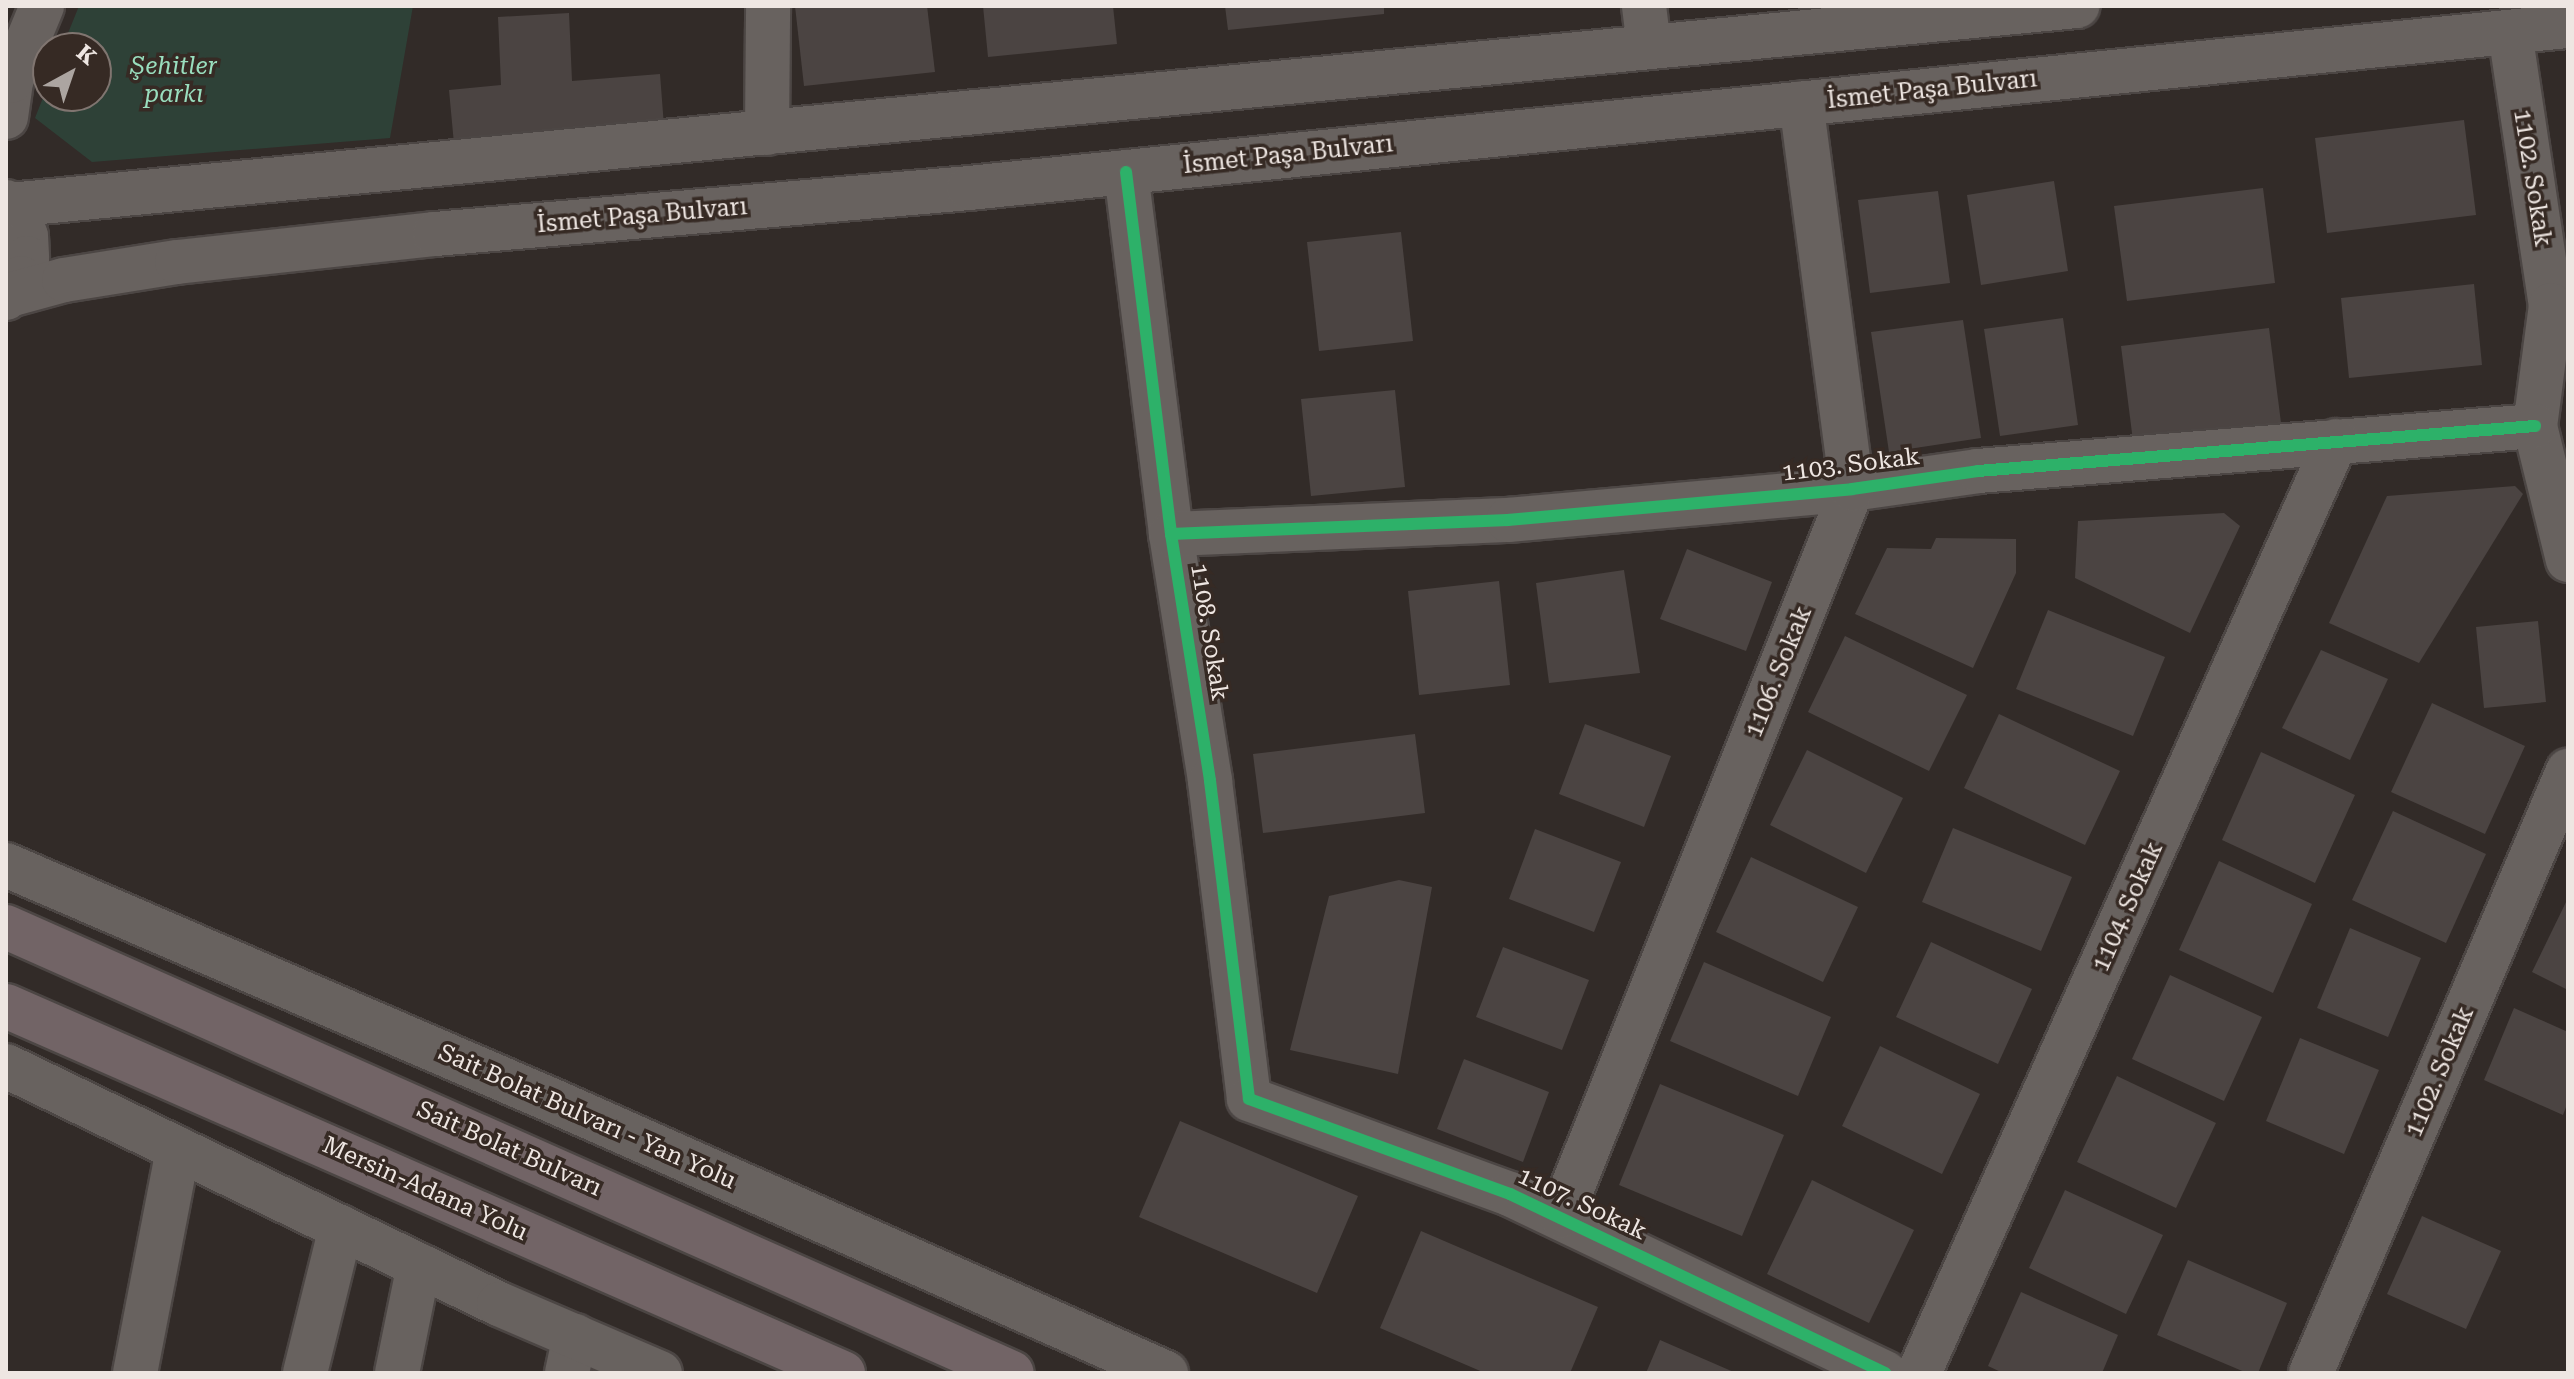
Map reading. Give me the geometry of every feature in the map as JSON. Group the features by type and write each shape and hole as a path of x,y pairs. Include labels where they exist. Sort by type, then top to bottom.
{"highway":[{"name":"Sait Bolat Bulvarı","path":"6,927 1012,1373"},
{"name":"Mersin-Adana Yolu","path":"6,1006 843,1373"}],"street":[{"path":"6,117 11,81 42,6"},
{"path":"767,133 768,6"},
{"path":"8,204 767,133 1646,27 2077,6"},
{"name":"İsmet Paşa Bulvarı","path":"8,296 64,280 177,262 435,234 1126,172 2568,26"},
{"name":"1102. Sokak","path":"2510,32 2560,304 2535,426 2568,560"},
{"name":"1106. Sokak","path":"1561,1216 1852,489 1801,103"},
{"name":"1108. Sokak","path":"1126,172 1171,534 1210,781 1249,1099"},
{"path":"8,204 19,216 26,236 27,258 21,278 8,296"},
{"name":"1103. Sokak","path":"1171,534 1508,520 1852,489 1978,471 2535,426"},
{"name":"1104. Sokak","path":"1919,1373 2336,441"},
{"name":"1102. Sokak","path":"2311,1373 2568,771"},
{"name":"Sait Bolat Bulvarı - Yan Yolu","path":"6,865 580,1113 1166,1373"},
{"path":"6,1066 419,1265 571,1355 660,1373"},
{"name":"1107. Sokak","path":"1249,1099 1510,1194 1886,1373"},
{"path":"135,1373 178,1149"},
{"path":"305,1373 341,1227"},
{"path":"397,1373 419,1265"}],"green space":[{"name":"Şehitler parkı","path":"79,6 413,6 390,138 92,162 35,118 37,112 112,112 112,32 68,32"}],"building":[{"path":"795,6 927,6 935,72 804,86"},
{"path":"983,6 1113,6 1117,44 988,57"},
{"path":"1225,6 1384,6 1384,14 1228,30"},
{"path":"569,13 572,81 660,74 664,126 454,144 449,90 501,85 498,17"},
{"path":"2464,120 2476,215 2327,233 2315,138"},
{"path":"2054,181 2068,271 1981,285 1967,195"},
{"path":"2263,188 2275,283 2127,301 2114,206"},
{"path":"1938,191 1950,283 1870,293 1858,200"},
{"path":"1401,232 1413,341 1319,351 1307,242"},
{"path":"2474,284 2482,365 2349,378 2341,298"},
{"path":"2063,318 2078,425 2000,436 1984,329"},
{"path":"1963,320 1981,438 1889,452 1871,332"},
{"path":"2269,328 2281,423 2133,441 2121,346"},
{"path":"1395,390 1405,487 1311,496 1301,399"},
{"path":"2515,486 2523,494 2419,663 2329,623 2387,496"},
{"path":"2224,513 2240,526 2190,633 2075,578 2078,521"},
{"path":"1936,538 2016,539 2016,573 1973,668 1855,614 1887,548 1931,549"},
{"path":"1687,549 1772,582 1746,651 1660,619"},
{"path":"1624,570 1640,673 1549,683 1536,583"},
{"path":"1499,581 1510,685 1419,695 1408,591"},
{"path":"2048,610 2165,657 2133,736 2016,689"},
{"path":"2538,621 2546,702 2484,708 2476,627"},
{"path":"1845,636 1967,695 1929,771 1808,712"},
{"path":"2321,650 2388,679 2350,760 2282,728"},
{"path":"2432,703 2525,746 2485,834 2391,792"},
{"path":"1999,714 2120,771 2085,845 1964,788"},
{"path":"1585,724 1671,756 1644,827 1559,794"},
{"path":"1415,734 1425,813 1263,833 1253,754"},
{"path":"1807,750 1903,798 1866,873 1770,825"},
{"path":"2261,752 2355,795 2315,883 2222,840"},
{"path":"2393,811 2486,854 2446,943 2352,900"},
{"path":"1953,828 2072,877 2041,951 1922,902"},
{"path":"1535,829 1621,862 1594,932 1509,899"},
{"path":"1751,857 1858,907 1823,982 1716,932"},
{"path":"2219,861 2312,904 2273,993 2179,950"},
{"path":"1399,880 1432,887 1398,1074 1290,1050 1329,896"},
{"path":"2568,898 2568,990 2532,972"},
{"path":"2350,928 2421,958 2388,1037 2317,1008"},
{"path":"1931,942 2032,989 1998,1064 1896,1017"},
{"path":"1503,947 1589,980 1562,1050 1476,1017"},
{"path":"1704,962 1831,1017 1798,1096 1670,1041"},
{"path":"2170,975 2262,1017 2224,1101 2132,1059"},
{"path":"2514,1008 2568,1032 2568,1102 2563,1115 2484,1080"},
{"path":"2300,1038 2379,1070 2344,1154 2266,1121"},
{"path":"1880,1046 1980,1094 1942,1174 1842,1126"},
{"path":"1464,1059 1549,1092 1523,1162 1437,1129"},
{"path":"2117,1076 2216,1123 2176,1208 2077,1162"},
{"path":"1660,1084 1784,1135 1742,1236 1619,1185"},
{"path":"1180,1121 1358,1196 1317,1293 1139,1217"},
{"path":"1812,1180 1914,1230 1869,1323 1767,1274"},
{"path":"2065,1190 2163,1235 2126,1314 2029,1268"},
{"path":"2422,1216 2501,1251 2466,1329 2387,1294"},
{"path":"1421,1231 1598,1307 1570,1373 1485,1373 1380,1328"},
{"path":"2188,1260 2287,1303 2258,1373 2247,1373 2157,1335"},
{"path":"2021,1292 2118,1335 2102,1373 2003,1373 1988,1366"},
{"path":"1660,1340 1736,1373 1646,1373"}],"cycle path":[{"path":"1126,172 1171,534 1210,781 1249,1099 1510,1194 1886,1373"},
{"path":"1171,534 1508,520 1852,489 1978,471 2535,426"}]}
